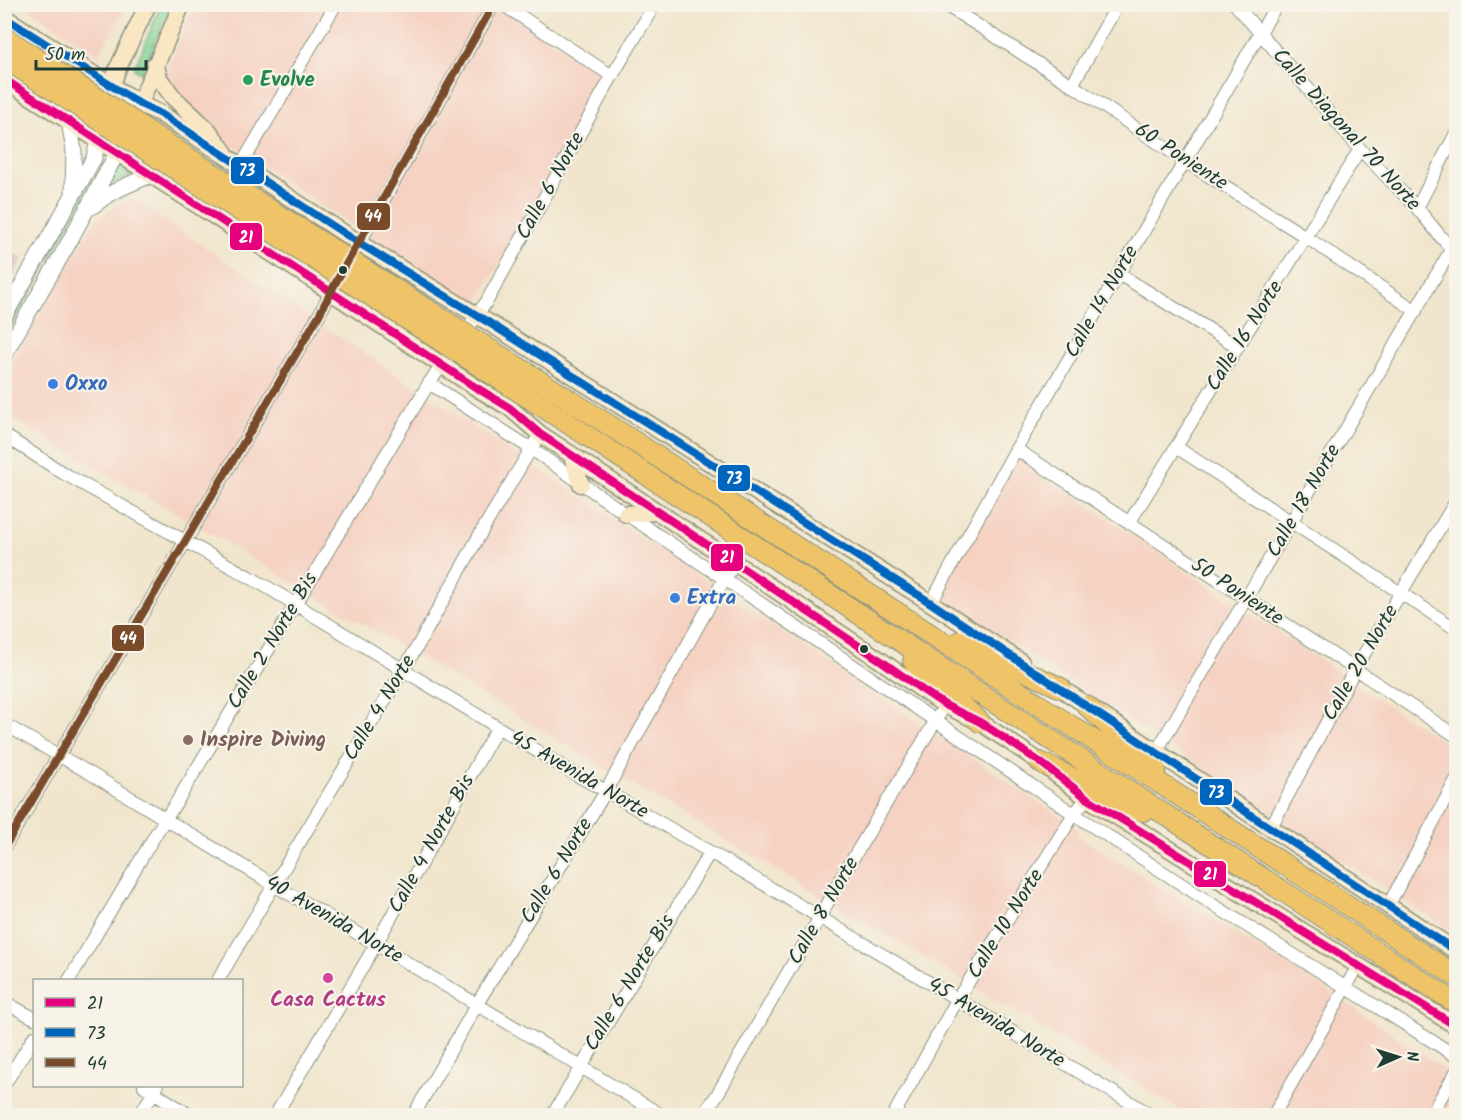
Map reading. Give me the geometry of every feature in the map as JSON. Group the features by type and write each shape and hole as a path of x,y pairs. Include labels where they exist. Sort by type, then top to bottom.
{"highway":[{"path":"4,37 206,170 598,418 1456,975"},
{"path":"4,58 1450,999"},
{"path":"894,610 1061,688"},
{"path":"871,623 980,722"},
{"path":"1087,706 1192,805"},
{"path":"1040,762 1108,796 1193,833"}],"main road":[{"path":"98,141 111,85 148,4"},
{"path":"117,153 182,4"},
{"path":"4,17 140,104 161,114 359,243 931,603 1456,951"},
{"path":"155,64 160,80 174,98 209,130 236,164"},
{"path":"4,79 471,385 510,408 540,434 945,705 980,722 1040,762 1087,798 1456,1026"},
{"path":"571,454 581,484"},
{"path":"626,514 658,512"}],"street":[{"path":"236,164 336,4"},
{"path":"4,848 319,315 494,4"},
{"path":"502,4 612,76"},
{"name":"Calle 6 Norte","path":"442,364 477,316 654,4"},
{"name":"60 Poniente","path":"944,4 1306,237 1416,311"},
{"path":"962,16 969,4"},
{"path":"1072,85 1118,4"},
{"name":"Calle Diagonal 70 Norte","path":"1235,4 1360,149 1417,208 1454,253"},
{"name":"Calle 14 Norte","path":"931,603 1016,449 1276,4"},
{"path":"69,122 74,151 72,198"},
{"path":"1417,208 1456,133"},
{"path":"4,316 94,158 98,141"},
{"name":"Calle 16 Norte","path":"1129,523 1360,149"},
{"path":"4,355 117,153"},
{"path":"85,213 102,198 121,187 151,175"},
{"name":"Calle 18 Norte","path":"1156,752 1416,311 1454,253"},
{"path":"1119,274 1238,347"},
{"name":"Calle 2 Norte Bis","path":"70,979 442,364"},
{"path":"429,383 530,448 1074,814 1215,906 1456,1056"},
{"name":"Calle 4 Norte","path":"219,979 540,434"},
{"name":"45 Avenida Norte","path":"4,435 63,473 295,605 497,728 1153,1116"},
{"path":"1176,447 1456,629"},
{"name":"50 Poniente","path":"1016,449 1456,736"},
{"name":"Calle 20 Norte","path":"1271,827 1355,669 1456,501"},
{"name":"Calle 6 Norte","path":"413,1116 477,1004 606,791 735,563"},
{"name":"Calle 8 Norte","path":"702,1116 717,1095 834,890 945,705"},
{"name":"40 Avenida Norte","path":"4,724 581,1065 663,1116"},
{"name":"Calle 4 Norte Bis","path":"276,1116 497,728"},
{"path":"1388,906 1456,780"},
{"name":"Calle 10 Norte","path":"893,1116 957,1000 1074,814 1087,798"},
{"name":"Calle 6 Norte Bis","path":"552,1116 710,852"},
{"path":"1273,1116 1354,973 1361,966"},
{"path":"4,1002 33,1017"},
{"path":"4,1085 33,1039"},
{"path":"1430,1116 1456,1072"},
{"path":"139,1116 152,1088 191,1116"}],"shaded area":[{"path":"195,4 494,5 608,77 477,303 362,232 229,144 162,78"},
{"path":"24,5 128,5 98,55"},
{"path":"131,198 1079,829 1075,834 1326,989 1456,1077 1456,1115 1189,1115 184,518 5,415 4,372 98,216"},
{"path":"5,248 23,258 5,289"},
{"path":"1013,455 1456,751 1456,935 936,593"}],"green space":[{"path":"161,5 171,5 142,73 134,69"},
{"path":"103,160 103,164 5,337 5,328 99,162"},
{"path":"118,166 132,175 107,186"}],"transit line":[{"name":"44","path":"4,848 319,315 494,4"},
{"name":"73","path":"4,17 140,104 161,114 359,243 931,603 1456,951"},
{"name":"21","path":"4,79 510,408 540,434 945,705 980,722 1040,762 1087,798 1456,1026"}],"place":[{"name":"Evolve","path":"248,80"},
{"name":"Oxxo","path":"53,384"},
{"name":"Extra","path":"675,598"},
{"name":"Inspire Diving","path":"188,740"},
{"name":"Casa Cactus","path":"328,978"}]}
